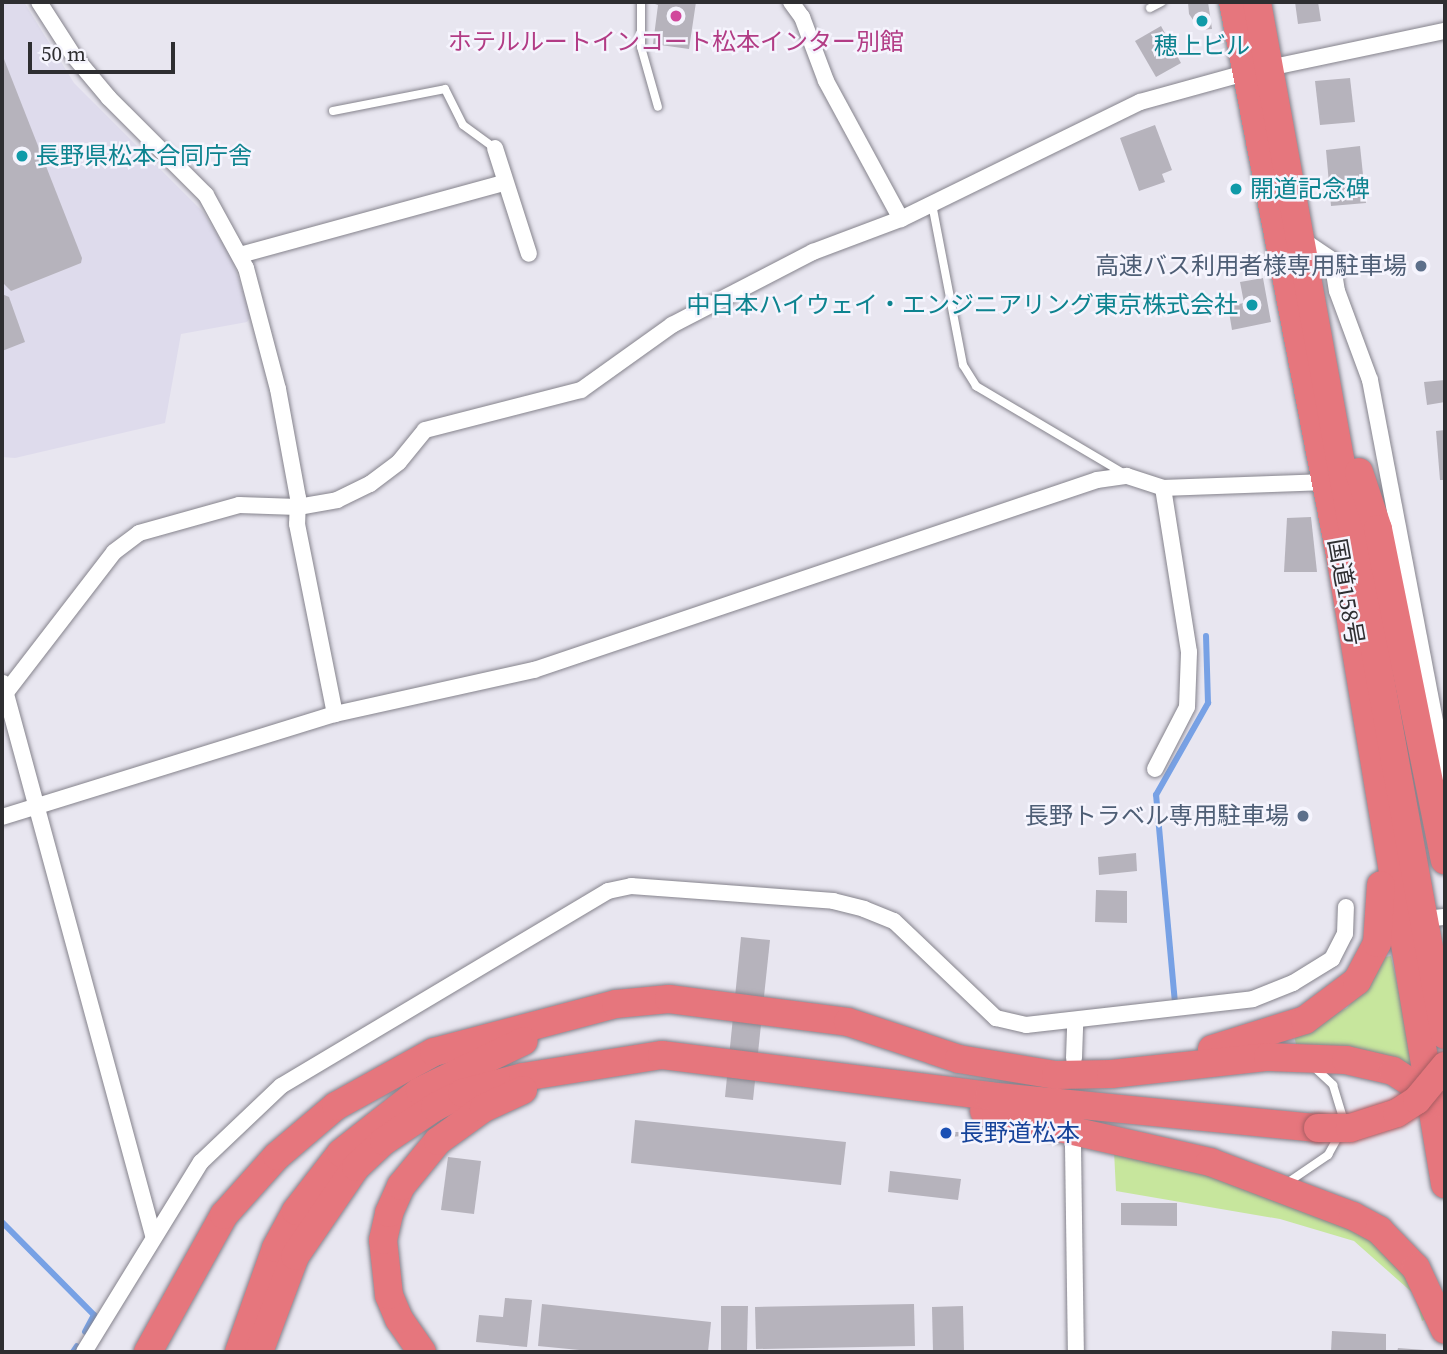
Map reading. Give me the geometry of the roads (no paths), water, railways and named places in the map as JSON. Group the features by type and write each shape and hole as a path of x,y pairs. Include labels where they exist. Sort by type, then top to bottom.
{"highway":[{"name":"国道158号","path":"1233,2 1256,71 1301,239 1435,918 1445,1035"},
{"name":"国道158号","path":"1257,2 1256,71 1372,755 1438,1099 1445,1184"},
{"path":"1330,387 1378,529 1445,860"},
{"path":"1111,1074 1256,1038 1305,1020 1357,981 1370,962 1381,920 1372,755"},
{"path":"148,1352 224,1215 305,1130 372,1084 434,1052 642,999 682,1001 848,1022 990,1067 1056,1075 1111,1074 1268,1057 1373,1065 1438,1099"},
{"path":"239,1352 276,1248 296,1211 341,1153 421,1091 591,1012"},
{"path":"260,1352 280,1289 314,1224 356,1167 384,1141 462,1093 619,1059 662,1055 1318,1128 1350,1128 1397,1114 1417,1100 1445,1066"},
{"path":"422,1352 398,1319 383,1269 387,1222 401,1186 438,1141 484,1108 544,1082 619,1059"},
{"path":"842,1077 1158,1148 1282,1186 1379,1230 1416,1268 1445,1330"}],"street":[{"path":"39,2 72,55 109,98 206,195 240,255 278,389 335,715"},
{"path":"791,2 802,16 826,82 901,219"},
{"path":"153,1235 4,686 114,552 139,533 239,505 298,507 337,500 370,484 398,462 425,430 581,390 672,324 813,252 901,219 1140,102 1256,71 1445,31"},
{"path":"495,148 504,183 529,254"},
{"path":"240,255 504,183"},
{"path":"1301,239 1332,260 1337,291 1370,380 1445,773"},
{"path":"2,817 335,715 534,670 1097,480 1127,476 1163,488 1326,482"},
{"path":"1155,769 1187,707 1189,652 1163,488"},
{"path":"84,1352 153,1235 201,1162 281,1086 608,891 631,886 833,901 864,909 894,921 996,1018 1026,1025 1253,999 1293,983 1332,959 1345,934 1346,907"},
{"path":"1074,1058 1075,1021"},
{"path":"1073,1146 1076,1352"}],"lane":[{"path":"641,2 641,47 658,107"},
{"path":"1150,8 1162,2"},
{"path":"333,111 445,89 463,125 495,148"},
{"path":"932,204 964,365 976,386 1127,476"},
{"path":"1268,1057 1320,1069 1343,1107 1344,1127 1328,1154 1282,1186"}],"waterway":[{"path":"1175,1003 1156,795 1208,703 1206,636"},
{"path":"2,1222 94,1315 85,1332"},
{"path":"73,1352 77,1346"}],"place":[{"name":"ホテルルートインコート松本インター別館","path":"676,16"},
{"name":"穂上ビル","path":"1202,21"},
{"name":"長野県松本合同庁舎","path":"22,156"},
{"name":"開道記念碑","path":"1236,189"},
{"name":"高速バス利用者様専用駐車場","path":"1421,266"},
{"name":"中日本ハイウェイ・エンジニアリング東京株式会社","path":"1252,305"},
{"name":"長野トラベル専用駐車場","path":"1303,816"},
{"name":"長野道松本","path":"946,1133"}]}
